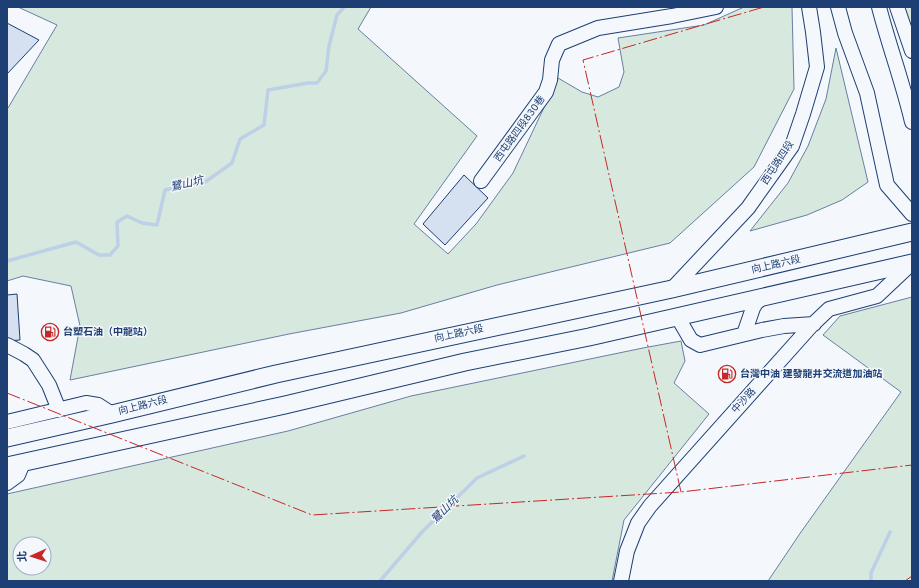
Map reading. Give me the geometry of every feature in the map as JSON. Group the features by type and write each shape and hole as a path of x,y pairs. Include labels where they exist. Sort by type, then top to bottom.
{"main road":[{"name":"向上路六段","path":"7,438 276,374 672,289 912,232"},
{"path":"15,465 285,405 465,362 589,337 912,263"}],"street":[{"name":"西屯路四段830巷","path":"481,181 546,92 550,80 552,60 559,44 598,28 716,7"},
{"name":"西屯路四段","path":"672,289 748,208 792,146 817,67 813,32 808,7"},
{"path":"817,67 819,7"},
{"path":"838,7 867,93 887,185 912,214"},
{"path":"879,7 912,122"},
{"path":"897,7 912,51"},
{"name":"中沙路","path":"621,581 627,551 638,524 650,506 814,324 829,309 877,296 912,263"},
{"path":"744,334 753,308 764,296"},
{"path":"678,316 692,340 700,345 784,326 814,324"},
{"path":"7,345 33,360 49,385 59,410"},
{"path":"7,422 86,403 98,405 112,414"},
{"path":"7,483 18,475 15,465"}],"shaded area":[{"path":"18,7 371,7 358,29 477,136 414,224 448,254 476,224 513,173 558,78 582,92 598,97 619,87 624,72 618,38 704,25 744,7 792,7 794,89 754,167 670,243 497,285 401,313 289,334 70,380 80,326 71,286 23,276 7,281 7,107 8,108 57,25"},
{"path":"904,7 912,7 912,29"},
{"path":"836,48 868,182 842,200 807,215 750,231 788,183 808,146 826,99"},
{"path":"912,297 912,581 768,581 801,532 901,392 823,335 840,316"},
{"path":"681,341 685,361 674,383 709,414 624,520 612,581 7,581 7,494 288,431 411,396"}],"building":[{"path":"7,23 39,40 7,74"},
{"path":"464,175 488,198 445,245 423,224"},
{"path":"17,294 20,340 7,341 7,295"}],"waterway":[{"name":"鷺山坑","path":"7,261 76,242 99,255 110,255 118,246 117,222 127,216 142,223 157,225 165,190 205,182 232,163 240,139 264,125 268,90 308,83 317,83 326,71 329,46 337,15 344,7"},
{"name":"鷺山坑","path":"380,581 422,532 477,478 524,456"},
{"name":"鷺山坑","path":"871,581 871,573 890,532"}],"power":[{"path":"681,492 583,60 764,7"},
{"path":"7,393 312,515 681,492 912,465"},
{"path":"905,581 912,576"}],"place":[{"name":"台塑石油（中龍站）","path":"50,332"},
{"name":"台灣中油 建發龍井交流道加油站","path":"727,374"}]}
